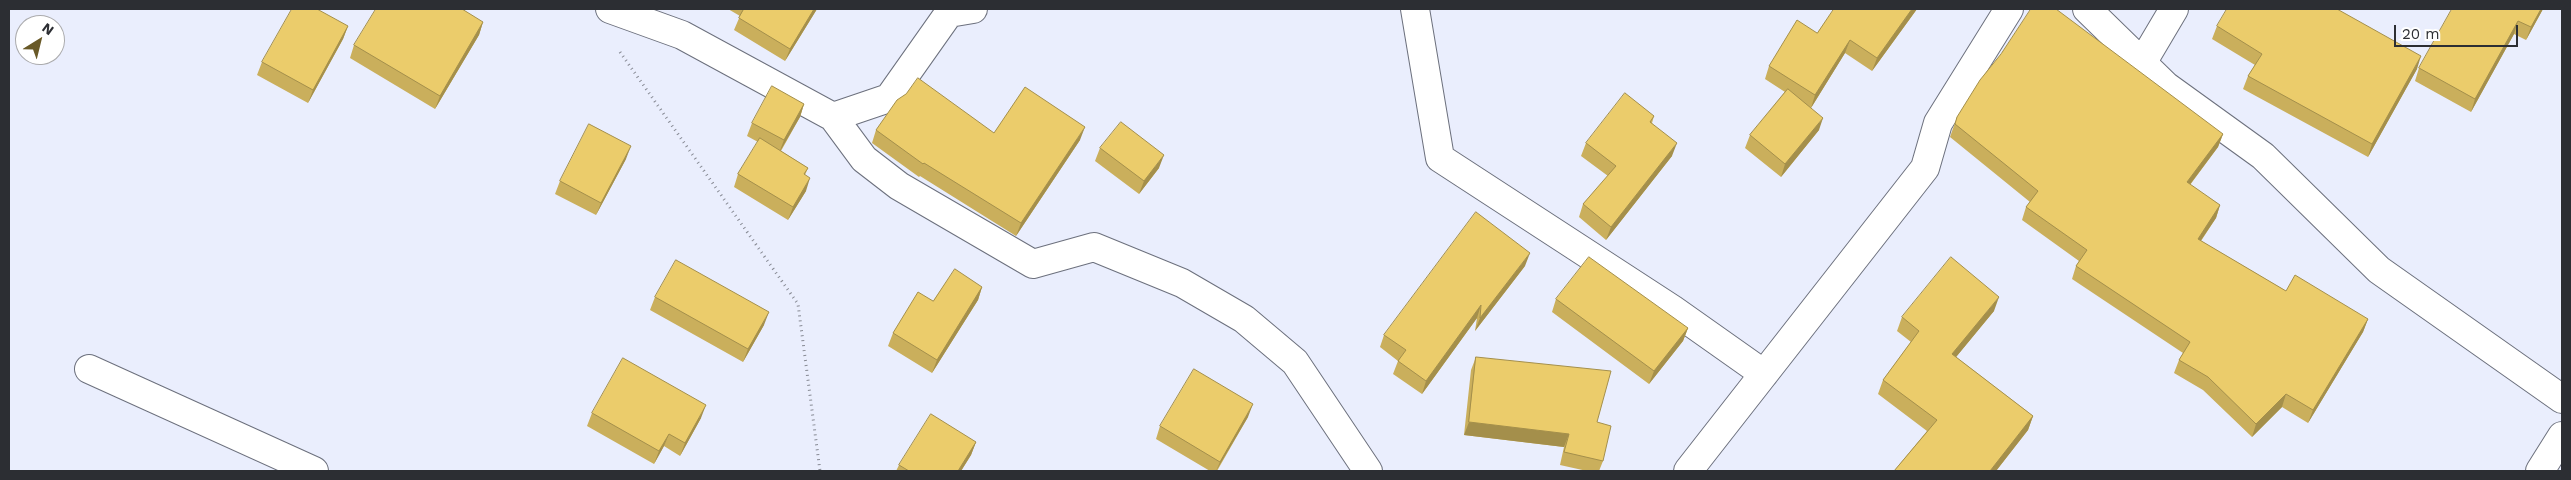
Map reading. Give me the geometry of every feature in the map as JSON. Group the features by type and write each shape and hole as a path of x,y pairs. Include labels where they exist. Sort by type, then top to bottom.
{"street":[{"path":"610,9 682,35 833,117 864,159 899,186 1033,264 1094,247 1182,283 1244,319 1295,362 1368,471"},
{"path":"833,117 889,98 948,13 973,9"},
{"path":"1416,9 1440,158 1672,309 1764,374"},
{"path":"1688,471 1925,168 1938,123 2009,9"},
{"path":"2087,9 2166,86 2263,156 2379,270 2562,399"},
{"path":"2142,63 2174,9"},
{"path":"89,369 314,471"},
{"path":"2540,471 2562,436"}],"path":[{"path":"617,49 798,304 820,471"}],"building":[{"path":"292,9 317,9 348,26 313,90 262,62"},
{"path":"376,9 462,9 483,22 440,96 354,45"},
{"path":"744,9 814,9 790,49 739,18"},
{"path":"1834,9 1912,9 1877,58 1850,40 1815,95 1769,66 1797,20 1817,33"},
{"path":"2031,9 2056,9 2223,134 2187,182 2220,205 2198,239 2286,291 2295,275 2368,319 2313,410 2286,394 2256,424 2208,377 2179,360 2190,342 2076,266 2087,250 2026,207 2038,191 1955,124 1957,117 1980,80 2001,54"},
{"path":"2227,9 2337,9 2421,56 2372,144 2248,76 2262,54 2217,26"},
{"path":"2452,9 2541,9 2531,27 2518,21 2475,99 2419,68"},
{"path":"918,78 994,133 1025,87 1085,127 1021,223 923,164 876,130 897,100 906,94"},
{"path":"772,86 804,104 784,140 752,123"},
{"path":"1788,89 1823,118 1785,164 1750,135"},
{"path":"1625,93 1654,116 1650,122 1677,143 1611,227 1583,204 1616,166 1586,143"},
{"path":"1121,122 1164,155 1144,181 1100,148"},
{"path":"589,124 631,146 601,203 560,181"},
{"path":"760,138 808,168 804,174 810,178 793,207 738,174"},
{"path":"1476,212 1530,253 1480,318 1481,305 1426,381 1398,361 1406,350 1384,335"},
{"path":"1589,257 1688,328 1654,371 1556,299"},
{"path":"1951,257 1999,297 1952,354 2033,416 1990,471 1894,471 1937,420 1883,380 1919,331 1902,317"},
{"path":"676,260 769,312 748,349 655,297"},
{"path":"955,269 982,287 937,360 893,333 918,292 933,301"},
{"path":"1476,357 1611,371 1597,422 1611,426 1603,461 1564,452 1569,434 1469,422"},
{"path":"623,358 706,405 685,443 669,434 659,451 592,413"},
{"path":"1194,369 1253,404 1220,462 1160,426"},
{"path":"931,414 976,442 958,471 909,471 899,465"}]}
